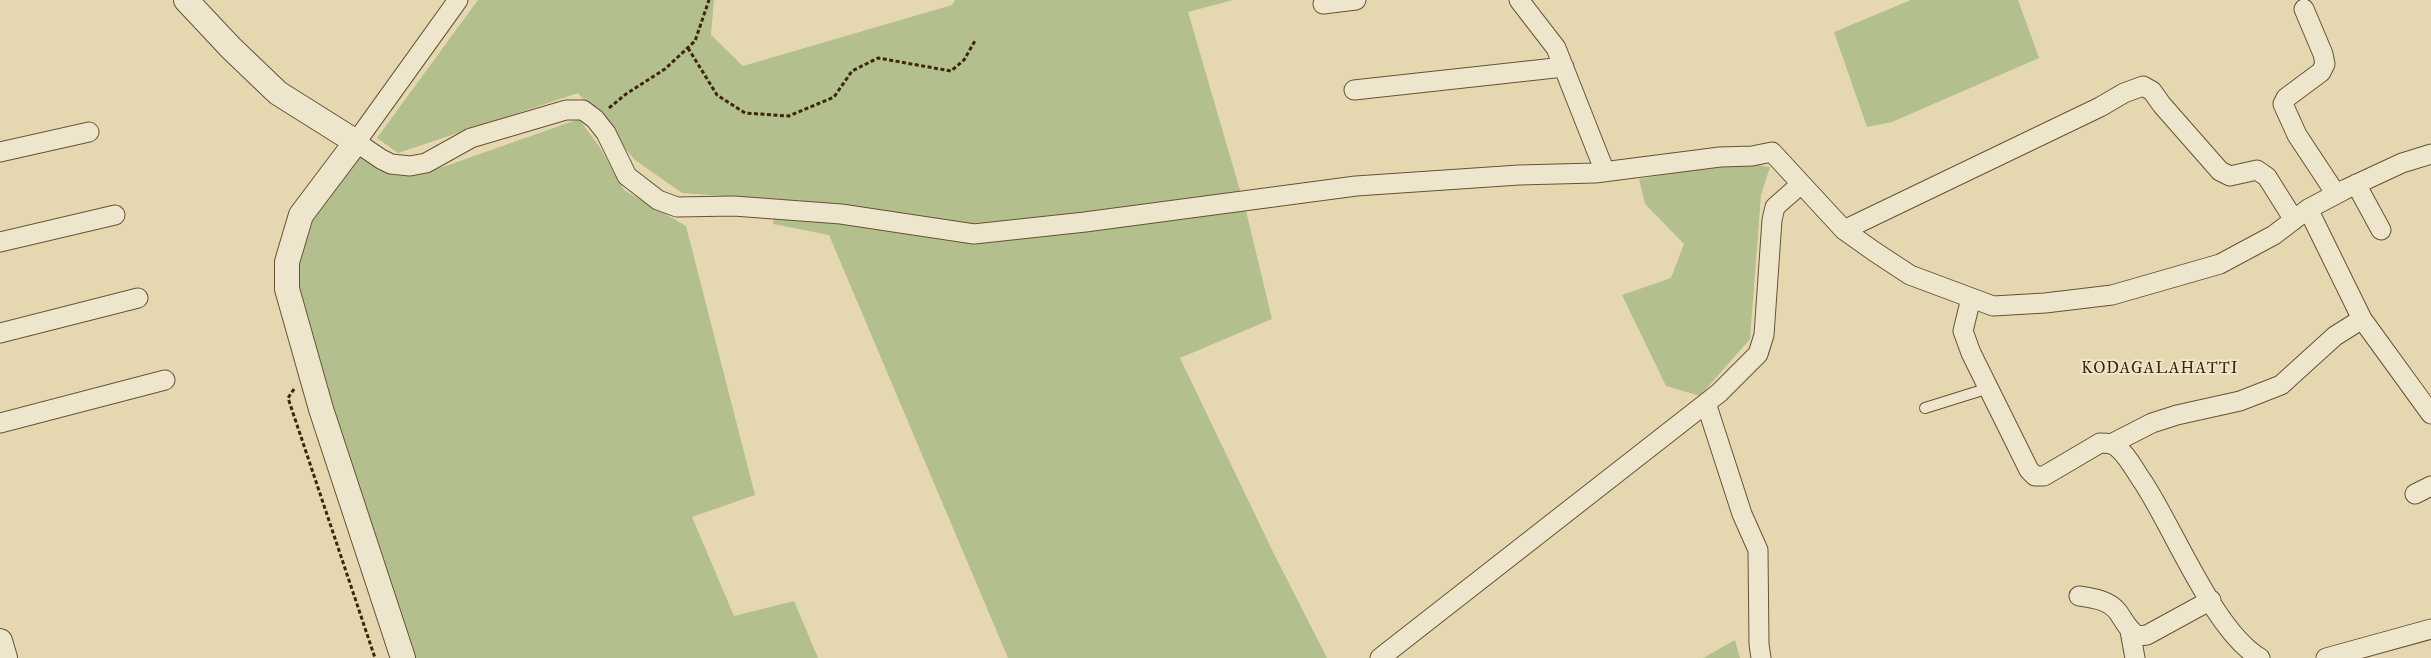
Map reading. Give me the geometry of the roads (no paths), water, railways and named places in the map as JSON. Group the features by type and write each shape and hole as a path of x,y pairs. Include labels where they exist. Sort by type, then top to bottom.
{"street":[{"path":"186,0 231,48 278,93 386,162 410,166 426,162 471,138 566,110 583,110 595,119 606,133 627,176 658,200 677,207 734,206 841,214 974,234 1085,222 1356,186 1605,172 1720,157 1752,156 1772,152 1844,230 1910,275 1993,306 2045,303 2112,295 2220,264 2274,235 2301,215 2336,194 2402,163 2431,154"},
{"path":"403,658 320,409 287,289 287,262 301,215 458,0"},
{"path":"1323,4 1356,0"},
{"path":"1519,0 1556,48 1605,172"},
{"path":"2304,9 2323,54 2325,64 2321,72 2286,98 2283,104 2297,136 2336,194"},
{"path":"1354,90 1564,67"},
{"path":"1844,230 2100,107 2124,93 2143,86 2152,91 2220,171 2230,176 2257,170 2267,177 2301,215 2362,318 2431,414"},
{"path":"0,152 89,132"},
{"path":"1380,658 1719,393 1758,354 1764,335 1772,220 1775,207 1801,184"},
{"path":"2356,184 2381,230"},
{"path":"0,242 115,215"},
{"path":"0,333 138,298"},
{"path":"1971,298 1963,331 2029,470 2035,476 2044,476 2100,443 2111,444 2119,448 2151,494 2211,600 2246,649 2260,658"},
{"path":"2111,444 2168,418 2214,405 2240,401 2281,385 2336,336 2362,318"},
{"path":"0,423 165,380"},
{"path":"1706,403 1742,514 1758,550 1759,644 1761,658"},
{"path":"2079,596 2095,598 2109,604 2117,611 2130,631 2135,658"},
{"path":"2130,631 2138,636 2147,635 2211,600"},
{"path":"2326,658 2431,629"},
{"path":"0,641 5,658"}],"lane":[{"path":"1925,408 1989,388"}],"district":[{"name":"KODAGALAHATTI","path":"2160,369"}]}
